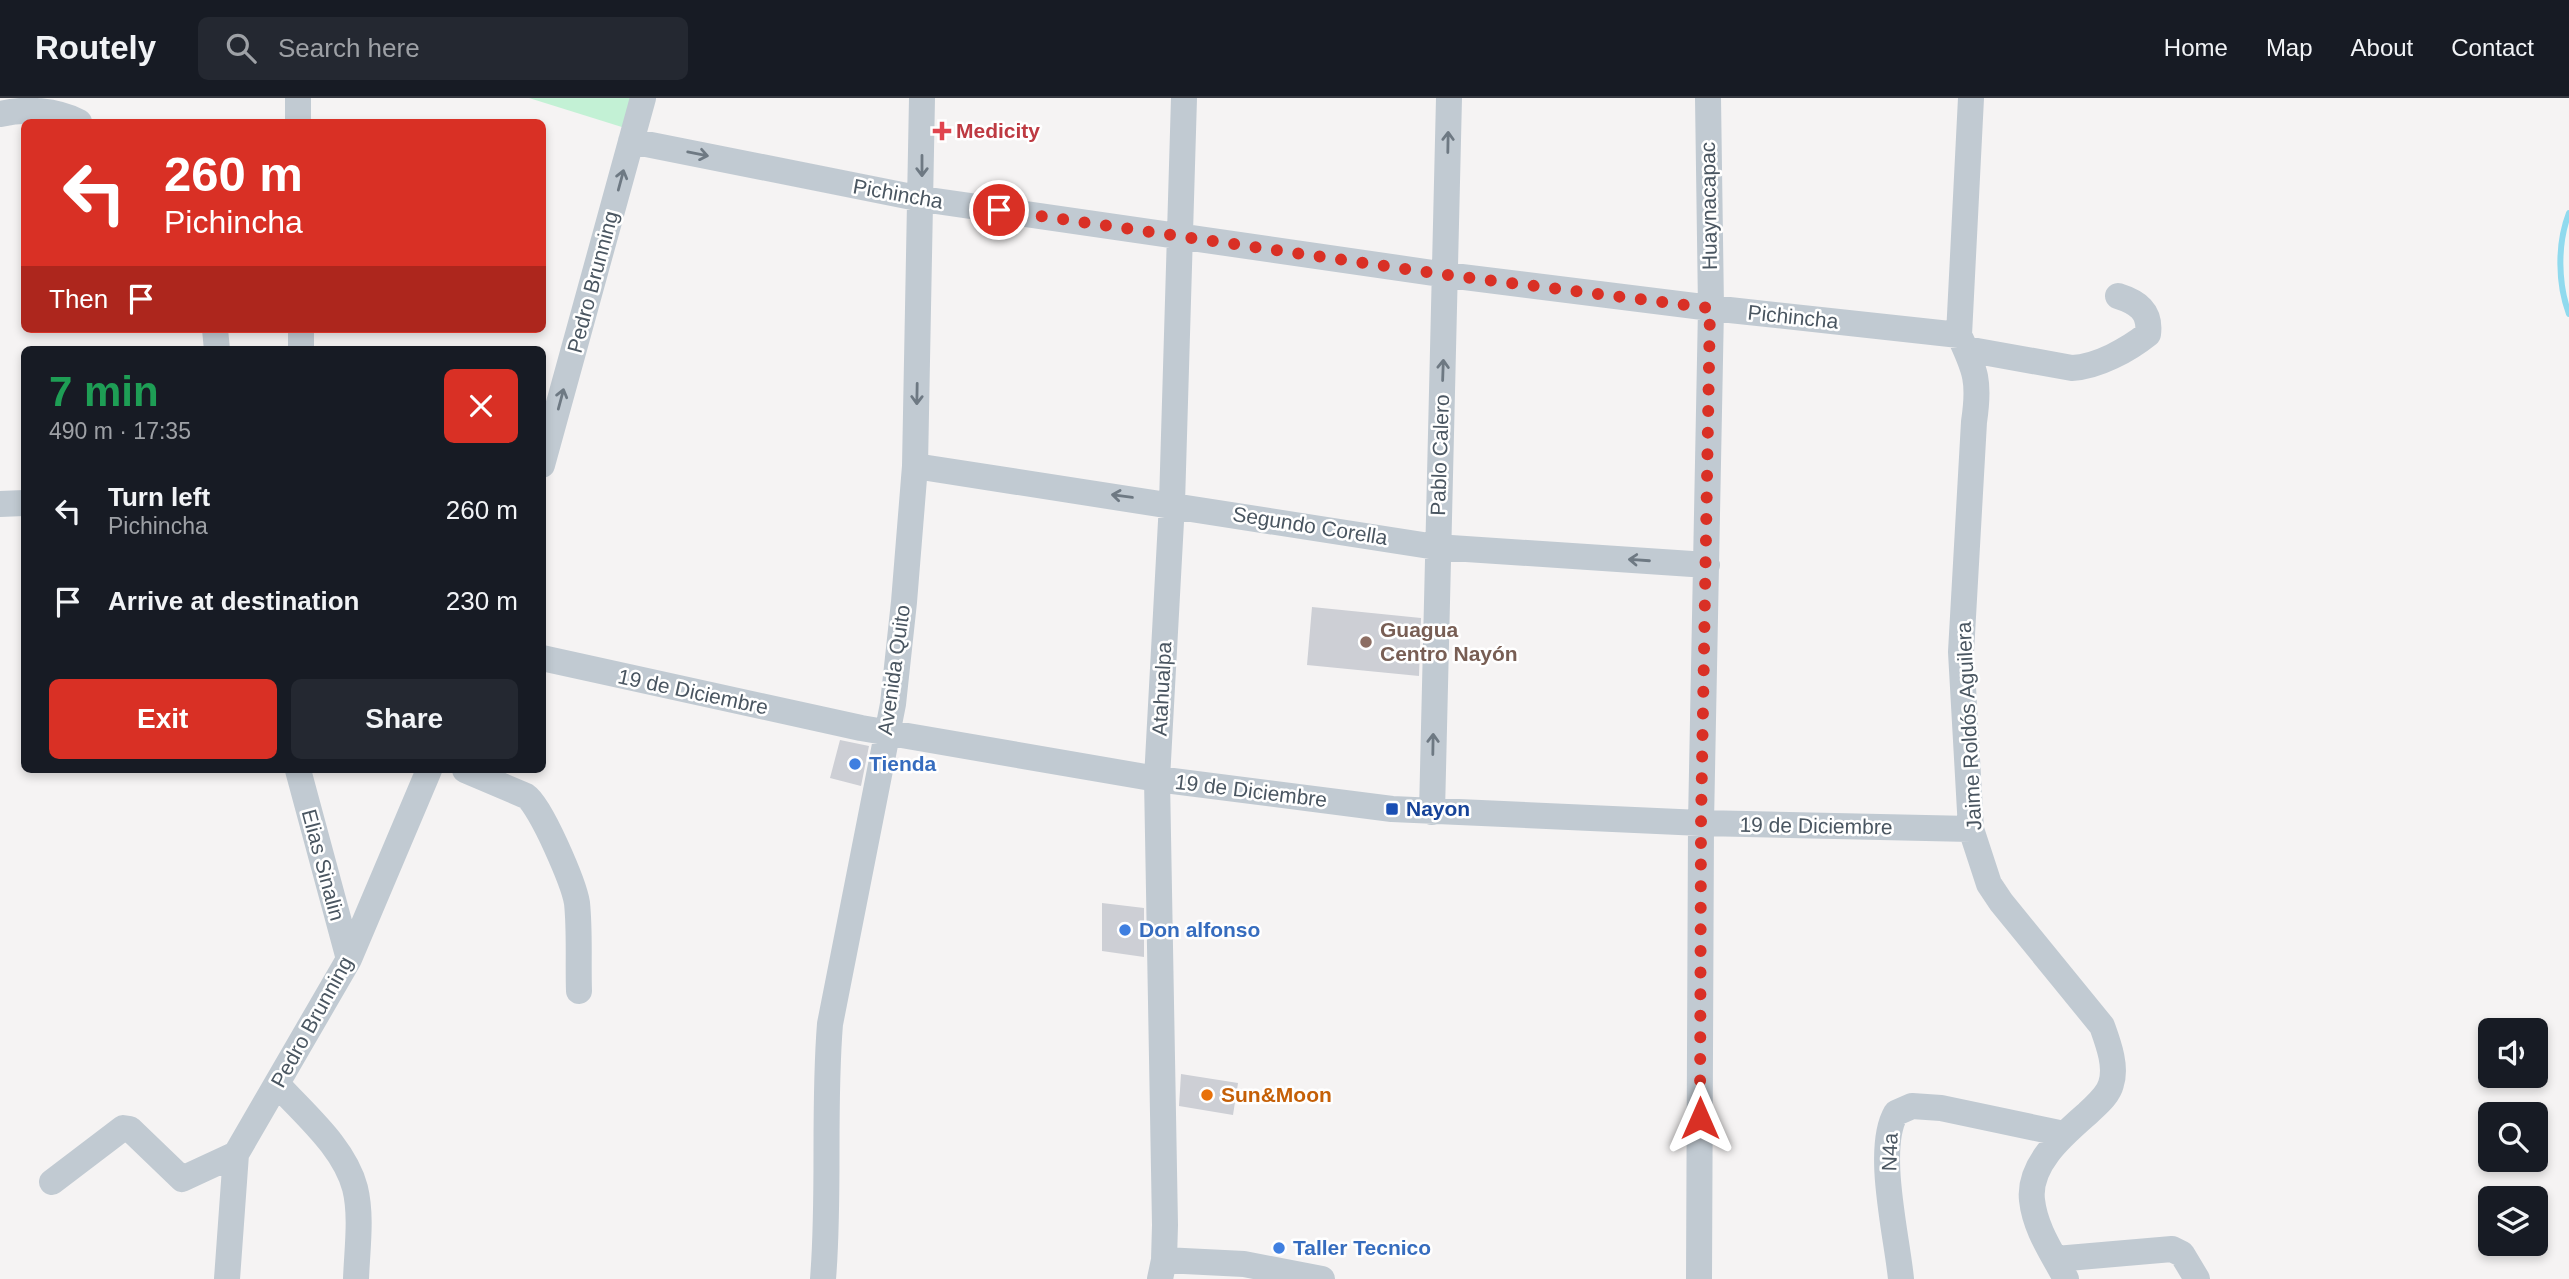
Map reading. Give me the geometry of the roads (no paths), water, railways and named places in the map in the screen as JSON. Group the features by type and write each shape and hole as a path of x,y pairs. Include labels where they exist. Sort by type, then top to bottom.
{"street":[{"path":"298,98 298,119"},
{"name":"Pedro Brunning","path":"546,447 643,98"},
{"name":"Avenida Quito","path":"823,1279 828,1126 826,1070 830,1024 897,674 915,466 922,98"},
{"name":"Atahualpa","path":"1162,1270 1157,779 1172,503 1184,98"},
{"name":"Pablo Calero","path":"1432,812 1436,547 1447,275 1449,98"},
{"name":"Huaynacapac","path":"1699,1279 1701,823 1710,308 1708,98"},
{"name":"Jaime Roldós Aguilera","path":"1971,98 1962,342 1974,365 1978,394 1961,652 1971,829 1989,884 2102,1026 2110,1049 2111,1085 2101,1101 2064,1135 2035,1172 2031,1199 2037,1225 2061,1269"},
{"path":"0,114 32,105 71,119"},
{"name":"Pichincha","path":"631,141 922,199 1447,275 1962,342 2072,368 2085,367 2137,343 2148,334 2150,322 2143,310 2135,302 2118,296"},
{"name":"Segundo Corella","path":"915,466 1172,503 1436,547 1707,565"},
{"path":"0,504 21,503"},
{"name":"19 de Diciembre","path":"546,659 887,732 1157,779 1432,812 1701,823 1971,829"},
{"name":"Elias Sinalin","path":"299,773 349,959"},
{"name":"Pedro Brunning","path":"227,1279 236,1154 349,959 428,773"},
{"path":"472,773 526,796 534,803 542,817 576,903 579,991"},
{"path":"278,1085 341,1155 355,1188 358,1225 356,1279"},
{"name":"N4a","path":"1901,1279 1887,1170 1888,1133 1896,1113 1912,1106 1941,1108 2064,1135"},
{"path":"52,1182 123,1128 130,1129 182,1179 236,1154"},
{"path":"2061,1269 2162,1247 2182,1254 2197,1279"},
{"path":"1162,1270 1244,1264 1322,1279"}],"waterway":[{"path":"2569,213 2562,238 2560,264 2569,314"}],"place":[{"name":"Medicity","path":"942,131"},
{"name":"Guagua Centro Nayón","path":"1366,642"},
{"name":"Tienda","path":"855,764"},
{"name":"Nayon","path":"1392,809"},
{"name":"Don alfonso","path":"1125,930"},
{"name":"Sun&Moon","path":"1207,1095"},
{"name":"Taller Tecnico","path":"1279,1248"}]}
